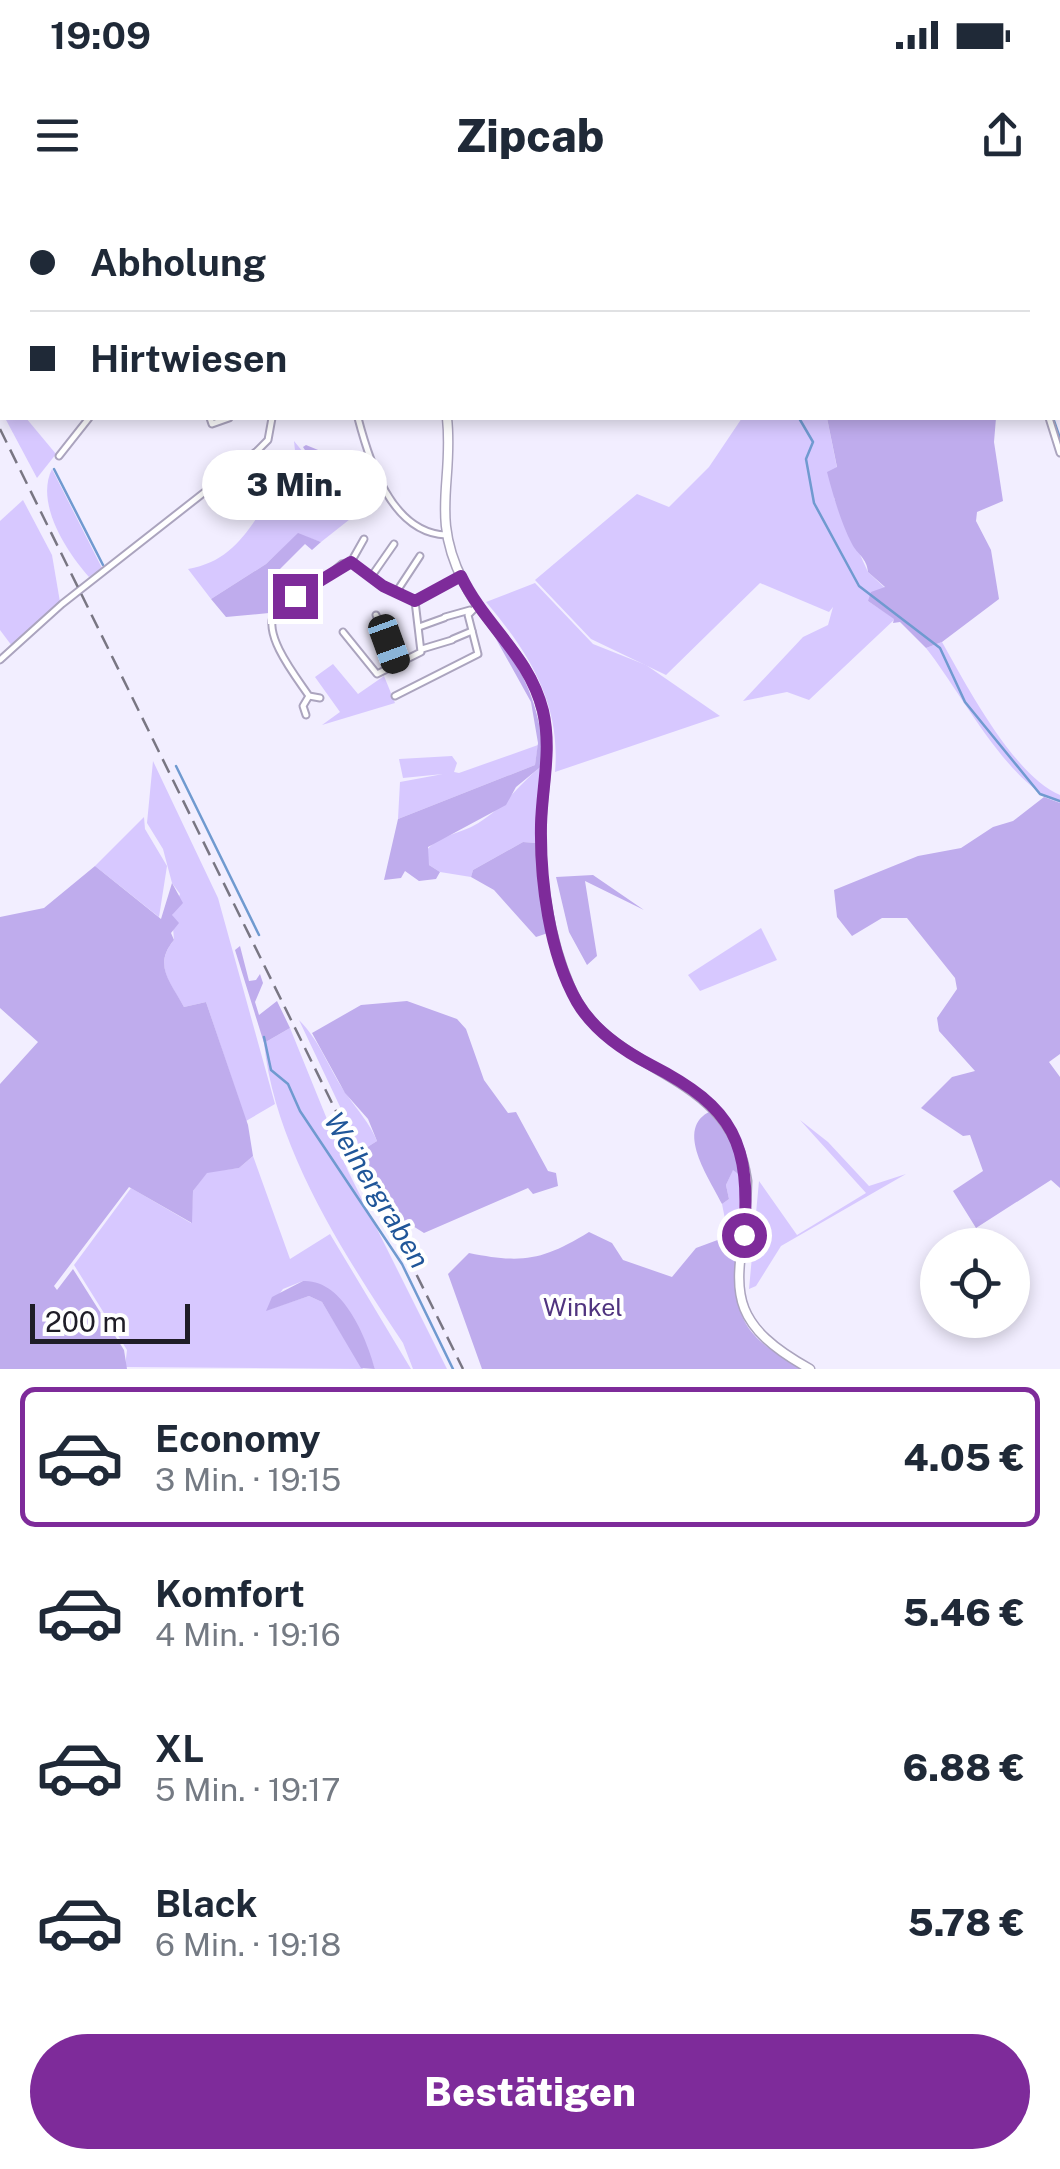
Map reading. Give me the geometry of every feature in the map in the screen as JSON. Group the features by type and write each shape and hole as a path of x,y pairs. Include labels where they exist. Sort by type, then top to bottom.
{"street":[{"path":"59,456 88,420"},
{"path":"0,660 62,604 257,452 268,440 272,420"},
{"path":"359,420 374,470 394,503 416,524 446,535"},
{"path":"447,420 448,454 442,500 446,535 461,576 528,669 546,728 542,860 556,942 570,987 590,1021 611,1041 692,1087 728,1126 747,1181 739,1284 745,1313 764,1341 810,1369"},
{"path":"1050,420 1060,453"},
{"path":"320,698 309,696 280,653 273,615 313,582 317,584 342,564 351,562 364,539"},
{"path":"371,577 394,544"},
{"path":"397,591 420,556"},
{"path":"351,562 415,601"},
{"path":"415,601 461,576"},
{"path":"415,601 422,649"},
{"path":"418,627 479,604"},
{"path":"395,696 478,654 470,610"},
{"path":"376,615 397,666"},
{"path":"343,632 376,674 422,649 472,632"},
{"path":"306,716 304,706 309,696"}],"shaded area":[{"path":"6,420 28,420 56,454 37,478"},
{"path":"741,420 827,420 837,468 834,498 868,572 885,588 868,601 895,619 809,700 787,692 743,701 803,637 828,625 833,607 829,612 760,583 666,675 591,639 535,580 637,494 669,507 709,467"},
{"path":"294,441 321,474 319,502 324,507 336,499 355,501 359,512 321,542 298,534 266,564 211,599 188,569 224,555 264,507 272,508 297,470"},
{"path":"52,469 102,568 89,577 71,554 50,511 47,497"},
{"path":"23,500 52,555 60,602 12,646 0,630 0,521"},
{"path":"535,583 593,644 646,665 720,716 555,772 553,724 539,680 516,640 486,602"},
{"path":"942,642 1009,749 1025,769 1060,795 1060,803 1022,777 986,734 926,648"},
{"path":"333,664 358,694 384,676 395,703 322,725 340,712 315,677"},
{"path":"538,745 535,765 398,819 400,782 443,774 403,778 399,759 452,756 457,763 454,772 459,773"},
{"path":"153,761 218,898 275,1104 246,1121 206,1002 184,1007 166,974 165,958 174,940 172,915 180,894 172,883 163,849 147,823"},
{"path":"544,764 536,843 523,842 473,870 471,877 440,872 429,865 426,852 430,847 484,820"},
{"path":"144,817 145,829 167,866 159,917 95,866"},
{"path":"761,928 777,960 700,991 688,975"},
{"path":"299,1020 374,1134 377,1141 361,1151"},
{"path":"290,1028 348,1171 447,1369 413,1369 403,1343 336,1238 298,1162 282,1122 264,1043"},
{"path":"800,1120 828,1142 869,1186 906,1174 781,1246 756,1286 749,1289 759,1181 797,1235 866,1193"},
{"path":"253,1156 290,1259 330,1234 411,1369 375,1369 358,1328 303,1281 283,1289 267,1310 309,1296 322,1302 363,1369 125,1367 127,1350 74,1265 131,1188 191,1223 193,1191 207,1172 239,1168"},
{"path":"733,1169 741,1176 737,1251 723,1238 728,1234 722,1204 729,1199 726,1185"}],"green space":[{"path":"827,420 996,420 994,442 1003,501 977,512 976,521 991,550 999,599 942,642 926,648 900,622 893,623 894,619 868,601 871,592 885,587 868,572 848,536 827,472 837,467"},
{"path":"303,447 323,452 333,471 358,498 355,501 336,499 320,505 321,475"},
{"path":"298,533 321,542 312,550 305,544 273,576 290,594 269,613 226,617 211,599 266,564"},
{"path":"481,612 526,683 539,721 544,764 516,787 506,805 428,847 429,865 440,872 436,879 419,881 405,871 401,878 384,880 398,819 535,765 538,743 531,702"},
{"path":"1044,797 1060,803 1060,1054 1049,1062 1060,1077 1060,1188 1051,1180 976,1228 953,1191 983,1171 970,1135 963,1136 921,1108 952,1077 975,1071 939,1031 937,1018 957,989 955,978 907,918 882,918 852,936 837,917 834,890 918,856 961,848 993,827 1013,821"},
{"path":"523,842 536,843 548,933 536,937 494,890 471,877 473,870"},
{"path":"95,866 161,919 172,883 183,903 172,915 179,923 171,933 174,940 165,957 166,973 184,1007 206,1002 248,1125 253,1156 239,1168 207,1173 193,1191 192,1223 129,1187 54,1286 57,1290 73,1269 124,1350 127,1369 0,1369 0,1084 38,1042 0,1008 0,917 44,908"},
{"path":"593,875 644,910 585,881 597,956 587,965 569,932 556,877"},
{"path":"240,946 249,981 260,974 263,983 255,1002 259,1015 277,1001 290,1028 264,1043 235,950"},
{"path":"407,1001 457,1019 466,1029 484,1080 508,1113 516,1112 548,1171 556,1173 558,1186 533,1194 528,1188 424,1233 389,1211 361,1151 377,1141 368,1119 345,1093 312,1033 361,1005"},
{"path":"711,1111 731,1142 741,1176 733,1170 726,1185 729,1199 722,1204 703,1168 695,1141 700,1119"},
{"name":"Winkel","path":"589,1232 612,1243 623,1260 672,1277 696,1248 723,1238 737,1251 737,1294 746,1324 767,1346 802,1369 482,1369 448,1274 469,1253 532,1257 558,1249"},
{"path":"303,1281 330,1289 351,1312 375,1369 361,1368 322,1302 309,1296 266,1311 272,1297"}],"waterway":[{"path":"800,420 813,442 806,459 814,503 859,586 940,648 965,702 1040,794 1060,801"},
{"path":"1054,420 1060,438"},
{"path":"54,469 103,565"},
{"path":"176,766 259,935"},
{"name":"Weihergraben","path":"264,1037 271,1070 288,1084 300,1111 402,1264 453,1369"}],"railway":[{"path":"0,429 463,1369"}],"route":[{"path":"295,596 351,562 383,586 415,601 461,576 516,650 532,676 546,728 542,860 556,942 570,987 590,1021 611,1041 692,1087 722,1116 744,1163 744,1235"}]}
